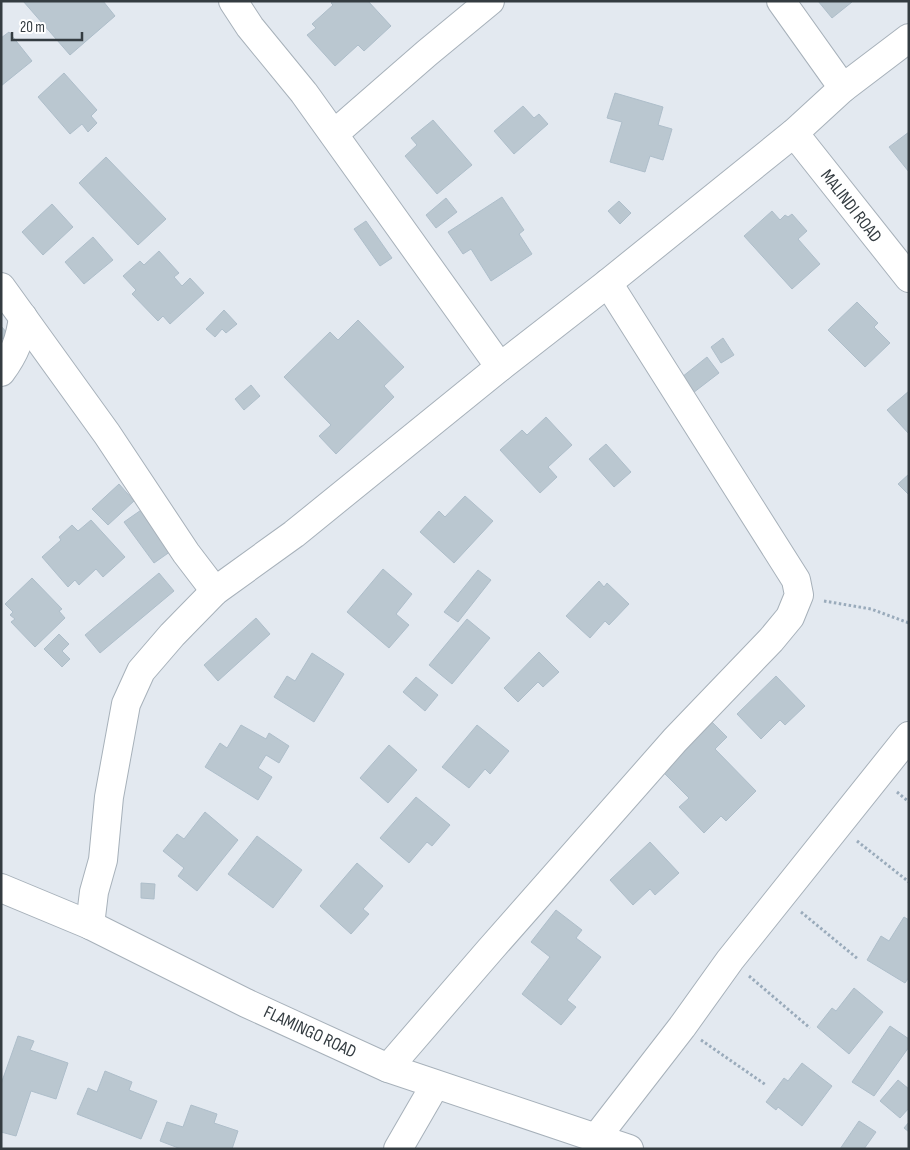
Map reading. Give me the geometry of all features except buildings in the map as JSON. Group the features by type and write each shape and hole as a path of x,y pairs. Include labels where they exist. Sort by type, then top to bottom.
{"street":[{"path":"233,1 250,27 304,93 334,134 500,367"},
{"path":"334,134 427,52 490,1"},
{"path":"781,1 843,88"},
{"path":"90,924 94,892 103,860 109,797 126,704 141,671 172,635 215,591 294,534 794,133 843,88 909,38"},
{"name":"MALINDI ROAD","path":"794,133 909,278"},
{"path":"388,1068 675,740 771,640 790,617 799,595 796,580 608,283"},
{"path":"1,287 107,434 186,553 215,591"},
{"path":"1,372 12,358 20,338 23,318"},
{"path":"596,1138 682,1027 730,960 909,736"},
{"name":"FLAMINGO ROAD","path":"1,888 90,924 246,1003 388,1068 629,1149"},
{"path":"398,1149 435,1085"}],"path":[{"path":"799,595 871,609 909,623"},
{"path":"837,825 909,882"},
{"path":"781,895 858,959"},
{"path":"730,960 810,1028"},
{"path":"682,1027 766,1085"}]}
